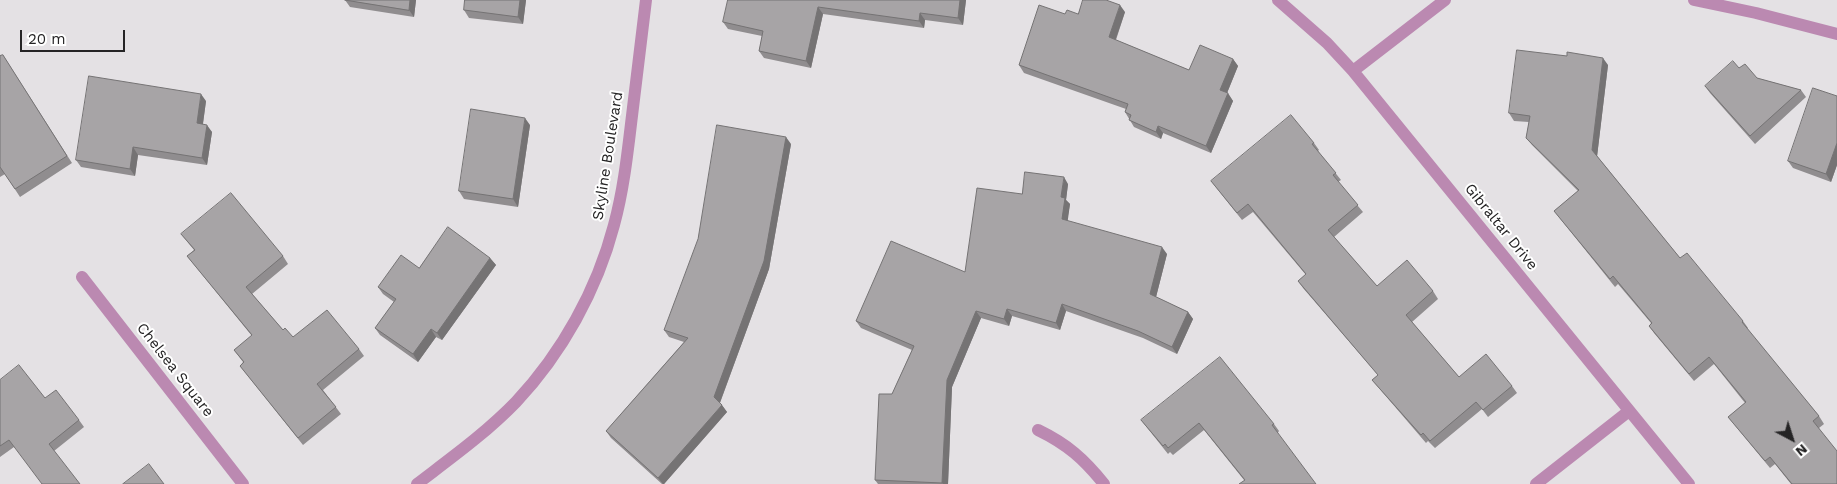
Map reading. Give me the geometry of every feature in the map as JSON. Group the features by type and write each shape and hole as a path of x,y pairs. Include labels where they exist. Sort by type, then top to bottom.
{"street":[{"name":"Skyline Boulevard","path":"417,484 472,442 516,402 551,360 579,315 599,271 614,225 625,170 646,0"},
{"name":"Gibraltar Drive","path":"1278,0 1327,43 1353,71 1689,484"},
{"path":"1353,71 1445,0"},
{"path":"1694,0 1756,13 1837,34"},
{"name":"Chelsea Square","path":"82,277 243,484"},
{"path":"1536,484 1629,410"},
{"path":"1038,430 1058,440 1078,455 1104,484"}],"building":[{"path":"345,0 410,0 409,10"},
{"path":"465,0 520,0 518,17 464,10"},
{"path":"728,0 960,0 958,18 920,13 919,21 818,7 806,61 759,51 763,31 723,22"},
{"path":"1083,0 1106,0 1120,5 1109,37 1189,70 1200,45 1233,59 1220,90 1228,93 1206,146 1158,126 1156,132 1129,120 1131,115 1125,112 1128,104 1019,65 1039,5 1065,14 1067,10 1078,14"},
{"path":"1517,50 1567,56 1567,52 1603,58 1592,150 1680,258 1687,253 1819,416 1813,421 1837,451 1837,484 1792,484 1770,457 1765,461 1728,417 1746,402 1709,357 1689,374 1649,326 1652,323 1613,276 1610,279 1554,211 1579,190 1526,138 1530,116 1509,113"},
{"path":"3,55 67,156 15,189 0,167 0,56"},
{"path":"1733,61 1739,68 1745,64 1757,78 1801,90 1750,136 1705,86"},
{"path":"89,76 201,94 197,123 207,125 202,158 133,147 130,169 76,160"},
{"path":"1813,88 1837,96 1837,143 1826,174 1788,161"},
{"path":"471,109 525,118 513,199 459,191"},
{"path":"1291,115 1336,173 1333,175 1358,205 1328,230 1377,286 1407,260 1433,291 1406,315 1459,377 1486,354 1512,386 1483,410 1476,402 1430,441 1423,433 1421,435 1372,380 1378,375 1298,281 1306,274 1248,204 1237,213 1211,181"},
{"path":"717,125 786,137 764,261 714,397 722,405 658,478 606,431 688,338 664,330 698,239"},
{"path":"1025,172 1064,177 1061,197 1065,198 1062,219 1162,247 1150,294 1188,312 1172,347 1138,331 1062,304 1056,323 1007,309 1004,319 976,311 947,380 942,483 875,480 879,394 892,394 914,346 856,321 891,241 965,272 977,188 1022,194"},
{"path":"231,193 283,256 246,287 283,330 285,328 293,337 327,310 359,349 317,384 336,407 298,438 240,366 244,362 234,350 252,335 187,256 195,250 181,234"},
{"path":"448,227 490,258 437,333 431,329 413,354 375,328 396,299 378,287 401,255 419,268"},
{"path":"1220,357 1274,424 1272,425 1316,484 1239,484 1245,480 1199,423 1168,448 1165,444 1163,446 1141,420"},
{"path":"19,365 45,398 56,390 79,420 49,444 80,484 42,484 9,440 0,446 0,380"},
{"path":"149,464 164,484 123,484"}]}
